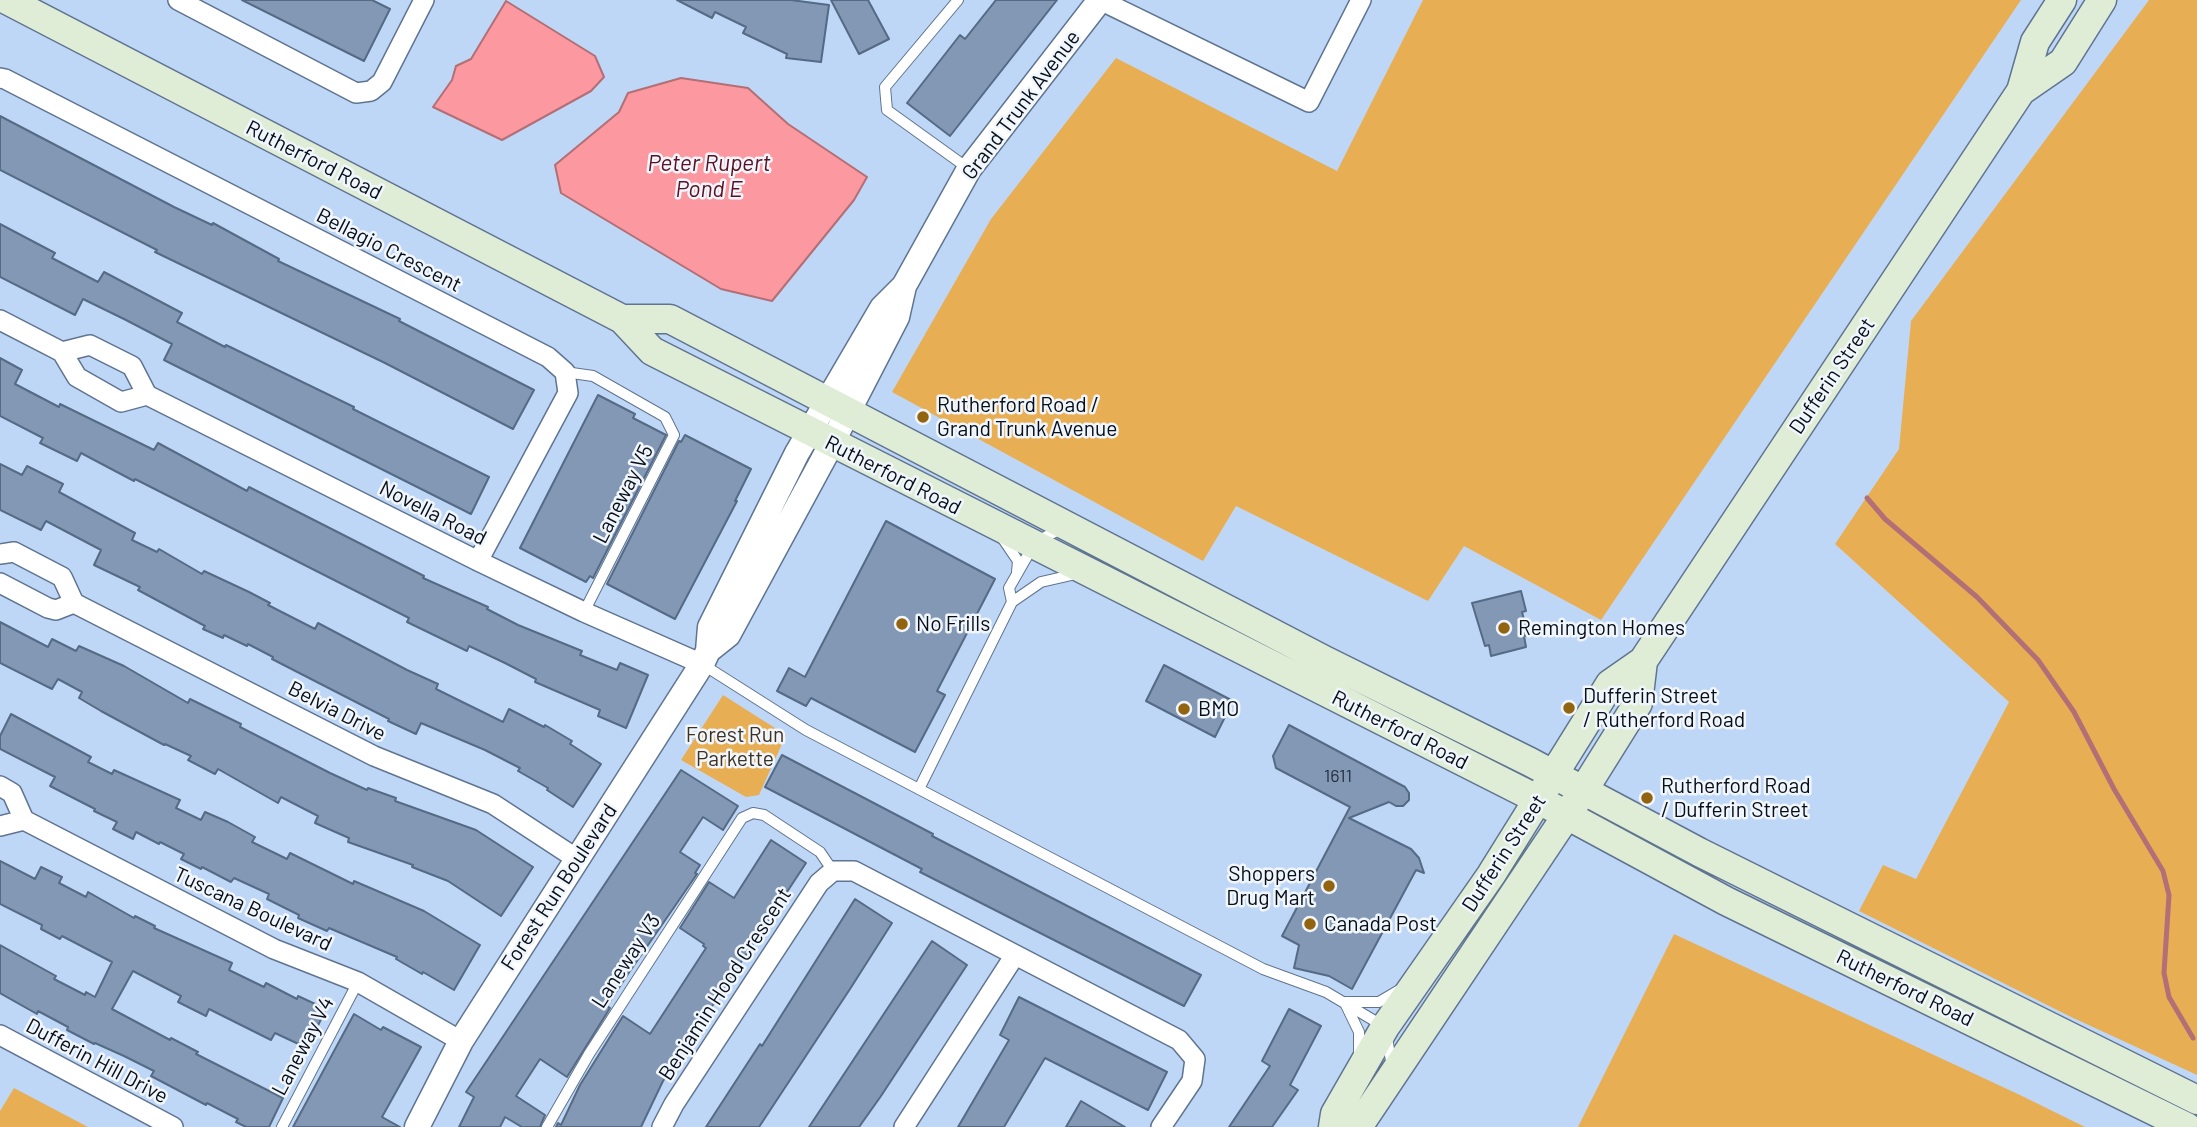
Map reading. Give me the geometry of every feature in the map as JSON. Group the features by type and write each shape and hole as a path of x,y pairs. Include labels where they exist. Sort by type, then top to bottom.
{"main road":[{"name":"Rutherford Road","path":"7,0 622,319 652,351 1539,800 1726,901 2187,1127"},
{"name":"Dufferin Street","path":"1334,1127 1335,1114 1385,1027 1491,875 1610,684 1643,661 2021,91 2035,42 2063,0"},
{"name":"Dufferin Street","path":"2021,91 2063,62 2102,0"},
{"name":"Rutherford Road","path":"622,319 670,319 1324,660 1555,775 1712,858 2197,1100"},
{"name":"Dufferin Street","path":"1353,1127 1362,1121 1583,790 1637,703 1643,661"}],"street":[{"path":"183,1 356,93 371,91 383,82 424,0"},
{"path":"1100,0 1309,102 1361,0"},
{"name":"Grand Trunk Avenue","path":"821,438 838,406 897,317 904,286 969,169 1100,0"},
{"name":"Bellagio Crescent","path":"0,78 548,357 565,372"},
{"path":"0,320 62,352 77,377 121,402 147,395 132,366 90,345 62,352"},
{"path":"478,561 568,393 565,372"},
{"name":"Novella Road","path":"147,395 584,612 705,657"},
{"name":"Forest Run Boulevard","path":"417,1127 461,1041 705,657 709,627 821,438"},
{"path":"0,554 14,552 62,577 74,603"},
{"name":"Belvia Drive","path":"0,583 48,608 56,610 74,603 374,756 493,804 578,859"},
{"path":"0,786 12,793 24,820 0,826"},
{"name":"Tuscana Boulevard","path":"24,820 274,949 358,982 461,1041"},
{"path":"833,871 854,871 1179,1040 1195,1059 1192,1082 1161,1127"},
{"name":"Benjamin Hood Crescent","path":"662,1127 674,1104 819,883 833,871"},
{"path":"904,1127 1015,955"},
{"name":"Dufferin Hill Drive","path":"0,1035 173,1127"}],"lane":[{"path":"958,0 885,87 887,110 969,169"},
{"name":"Laneway V5","path":"565,372 593,376 665,416 674,435 584,612"},
{"path":"995,526 1017,561 1017,575"},
{"path":"1012,602 1009,588 1033,546 1067,526"},
{"path":"919,789 1012,602 1041,582 1071,574 1091,575"},
{"path":"705,657 806,730 1263,969 1326,992 1345,1002 1385,1027 1393,1074"},
{"name":"Laneway V3","path":"547,1127 589,1054 742,818 753,813 764,814 820,852 833,871"},
{"path":"1345,1002 1379,1002 1419,978"},
{"name":"Laneway V4","path":"282,1127 358,982"},
{"path":"1345,1002 1359,1032 1359,1073"}],"green space":[{"path":"1423,0 2021,0 1601,620 1464,546 1428,601 1236,506 1203,561 892,392 991,219 1116,58 1337,171"},
{"path":"2149,0 2197,0 2197,1075 2069,1016 1859,911 1883,865 1916,879 2009,702 1835,544 1899,449 1911,321"},
{"name":"Forest Run Parkette","path":"723,695 786,735 759,795 746,797 681,760"},
{"path":"1674,934 2020,1095 2085,1127 1578,1127"},
{"path":"14,1088 88,1127 0,1127 0,1111"}],"water":[{"path":"506,1 595,56 604,77 591,91 502,140 433,107 452,80 456,66 471,59"},
{"name":"Peter Rupert Pond E","path":"681,78 748,88 788,124 867,177 854,200 772,301 721,289 561,193 555,165 619,112 628,93"}],"building":[{"path":"242,0 372,0 390,9 364,61"},
{"path":"677,0 791,0 829,5 821,62 786,58 787,54 743,33 746,27 715,12 712,18"},
{"path":"831,0 868,0 889,39 859,54"},
{"path":"996,0 1057,0 950,136 907,103 960,35 965,39"},
{"path":"0,116 534,390 513,429 385,363 155,252 157,250 0,170"},
{"path":"0,224 55,253 52,258 98,282 104,272 182,313 177,322 354,407 353,409 489,477 471,514 164,360 172,344 126,320 83,299 75,315 0,277"},
{"path":"0,358 22,370 15,384 59,407 60,404 154,450 158,443 247,491 249,487 424,576 423,578 488,607 487,609 518,625 582,651 580,655 617,670 620,663 648,675 626,728 598,716 600,710 535,682 536,679 505,663 469,646 467,651 407,622 409,618 135,479 134,481 81,453 77,461 40,443 43,438 0,416"},
{"path":"598,395 635,414 633,418 666,435 593,578 590,576 586,582 520,548"},
{"path":"685,435 751,469 675,619 607,584 679,441 681,442"},
{"path":"0,464 22,475 27,466 63,484 59,492 135,533 132,540 157,552 159,549 202,574 204,571 249,592 315,629 318,623 438,684 436,689 503,722 509,709 544,727 545,725 572,741 570,744 601,764 573,807 547,790 548,788 518,771 520,768 485,750 421,723 416,734 248,644 247,646 224,635 223,638 203,629 205,626 138,590 140,587 94,565 101,550 46,521 41,530 0,510"},
{"name":"No Frills","path":"886,521 995,579 937,691 945,695 915,752 811,698 806,706 777,691 789,668 805,677"},
{"name":"Remington Homes","path":"1521,591 1526,611 1522,612 1528,635 1524,636 1526,647 1491,656 1489,645 1485,646 1472,603"},
{"path":"0,622 48,647 52,639 76,651 79,646 124,666 188,703 190,699 241,724 240,727 330,773 367,790 368,788 396,798 395,801 476,830 533,867 501,916 448,881 412,867 413,865 348,842 349,838 315,823 318,816 281,797 278,803 218,769 215,774 188,760 191,756 164,745 79,698 82,692 58,679 52,689 0,663"},
{"path":"1164,665 1233,701 1215,737 1146,701"},
{"path":"11,714 91,757 88,762 112,774 114,770 180,800 176,808 201,820 205,812 228,822 255,837 252,842 287,859 290,853 353,884 354,881 424,911 480,945 454,990 396,959 397,957 298,918 299,915 267,899 269,894 234,878 231,882 202,867 201,869 181,859 184,854 160,842 159,844 136,832 133,839 113,829 117,822 50,786 55,777 0,749 0,736"},
{"path":"1289,725 1405,787 1409,793 1409,800 1403,806 1389,802 1349,818 1411,849 1419,858 1424,873 1416,870 1352,989 1329,976 1294,968 1299,945 1282,936 1350,807 1276,768 1273,756"},
{"path":"782,755 1201,975 1184,1006 920,872 922,869 765,787"},
{"path":"681,770 738,806 723,830 703,817 680,852 700,865 695,873 697,874 607,1006 610,1008 567,1077 540,1059 516,1096 545,1115 540,1127 522,1127 505,1117 500,1127 459,1127 474,1097 466,1092"},
{"path":"771,840 806,863 663,1081 641,1127 556,1127 558,1123 561,1125 580,1085 623,1016 650,1034 706,948 680,928 709,882 734,898"},
{"path":"0,861 35,879 41,867 62,877 59,883 86,897 88,892 134,918 135,916 155,926 154,928 232,963 229,970 264,987 266,983 297,999 298,996 326,1009 307,1048 275,1033 271,1040 209,1009 206,1016 178,1002 181,996 133,971 112,1009 283,1098 269,1127 246,1127 236,1122 238,1119 151,1076 154,1071 94,1044 67,1030 68,1027 38,1011 37,1014 0,993 0,945 56,976 54,979 85,995 86,992 95,997 112,962 62,936 60,939 41,929 42,925 0,904"},
{"path":"855,899 892,923 850,989 759,1127 706,1127 760,1044 762,1046"},
{"path":"932,941 967,965 881,1096 859,1127 809,1127"},
{"path":"1019,997 1167,1072 1148,1110 1045,1058 1004,1127 958,1127 1009,1040 1000,1035"},
{"path":"1289,1009 1321,1026 1290,1085 1298,1090 1272,1127 1229,1127 1270,1066 1262,1061"},
{"path":"354,1014 381,1030 383,1027 421,1047 382,1117 400,1127 293,1127"},
{"path":"1081,1101 1125,1127 1066,1127"}],"waterway":[{"path":"1867,498 1885,519 1977,597 2038,660 2074,712 2114,789 2163,871 2169,895 2164,973 2169,997 2193,1038"}],"place":[{"name":"Rutherford Road / Grand Trunk Avenue","path":"923,417"},
{"name":"No Frills","path":"902,624"},
{"name":"Remington Homes","path":"1504,628"},
{"name":"Dufferin Street / Rutherford Road","path":"1569,708"},
{"name":"BMO","path":"1184,709"},
{"name":"Rutherford Road / Dufferin Street","path":"1647,798"},
{"name":"Shoppers Drug Mart","path":"1329,886"},
{"name":"Canada Post","path":"1310,924"}]}
